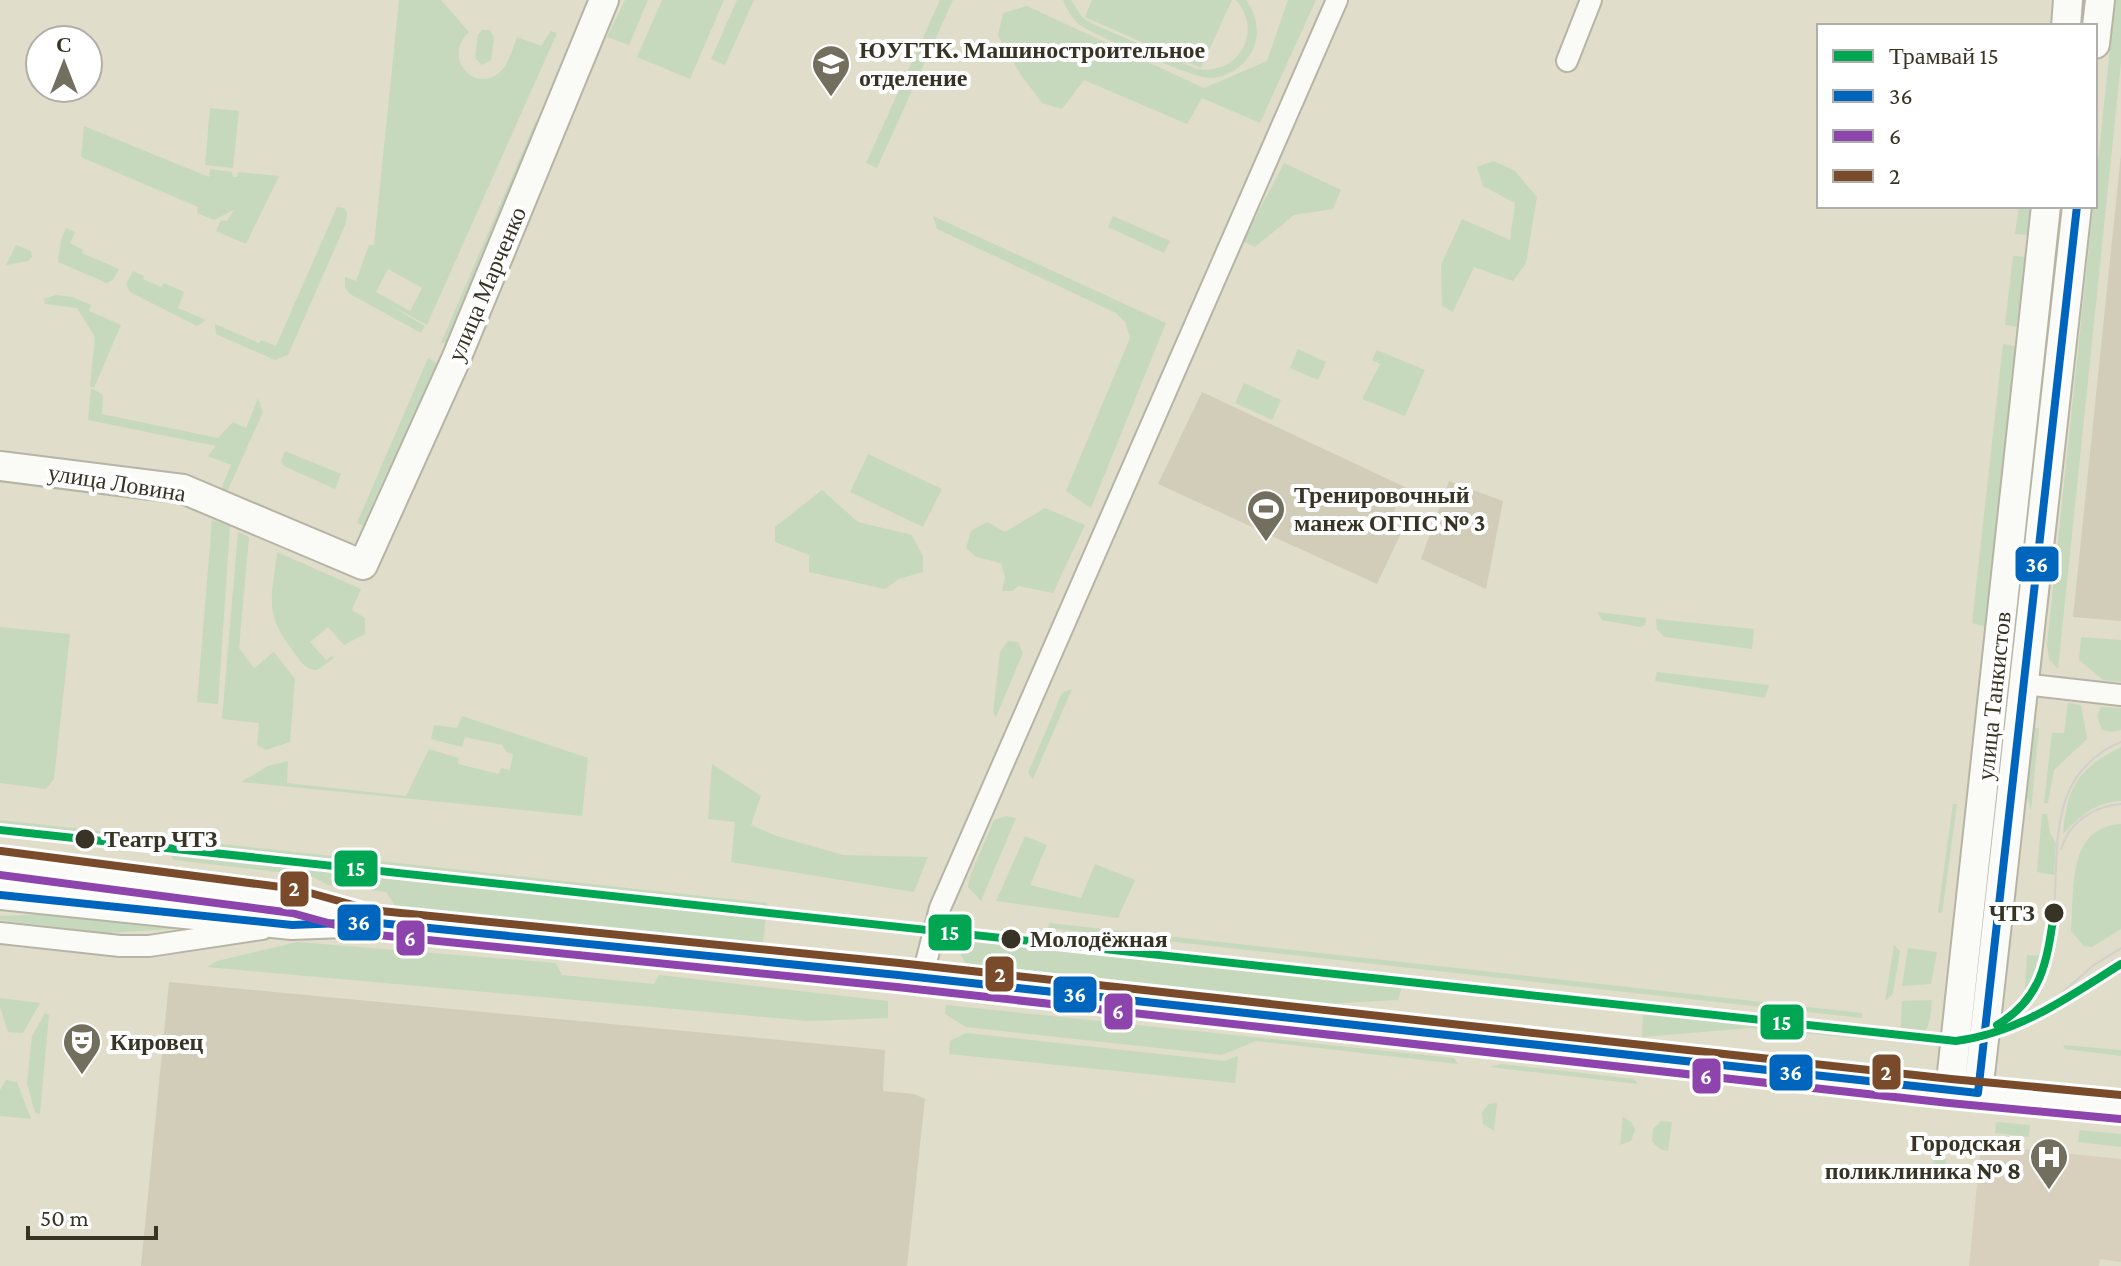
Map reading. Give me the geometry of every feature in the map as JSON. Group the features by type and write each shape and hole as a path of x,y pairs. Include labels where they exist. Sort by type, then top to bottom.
{"main road":[{"name":"улица Марченко","path":"363,565 456,359 604,0"},
{"path":"2066,24 2068,0"},
{"path":"2097,26 2100,0"},
{"name":"улица Танкистов","path":"1978,1093 2046,208"},
{"name":"улица Танкистов","path":"1950,1091 2077,208"},
{"name":"улица Ловина","path":"0,466 183,489 363,565"},
{"path":"0,863 294,901 369,922"},
{"path":"0,895 292,925 369,922 2121,1107"}],"street":[{"path":"922,978 940,908 1337,0"},
{"path":"1567,61 1591,0"},
{"path":"2009,683 2121,695"},
{"path":"0,933 120,946 149,946 292,925"}],"shaded area":[{"path":"2121,154 2121,621 2073,617"},
{"path":"1202,392 1405,487 1388,525 1402,531 1377,584 1158,484"},
{"path":"1449,481 1503,501 1486,589 1421,559"},
{"path":"169,982 885,1050 883,1091 914,1094 925,1099 907,1266 141,1266"},
{"name":"Городская поликлиника № 8","path":"1981,1145 2121,1159 2121,1262 2100,1259 2099,1266 1969,1266"}],"green space":[{"path":"399,0 441,0 469,32 461,42 460,63 465,71 482,79 504,68 517,37 541,46 551,31 557,33 427,325 386,303 425,326 421,333 350,294 345,288 345,277 356,281 369,245 374,245","holes":["388,269 422,288 410,311 376,292"]},
{"path":"625,0 648,0 629,45 607,37"},
{"path":"662,0 724,0 690,79 637,57"},
{"path":"737,0 754,0 725,65 711,59"},
{"path":"940,0 953,0 877,168 866,163"},
{"path":"1063,0 1071,0 1082,17 1093,24 1197,69 1224,66 1235,59 1242,49 1247,38 1247,25 1244,12 1236,0 1246,0 1252,11 1257,28 1256,41 1247,59 1237,68 1218,77 1201,76 1146,56 1080,25"},
{"path":"1092,0 1232,0 1201,68 1085,17"},
{"path":"1288,0 1316,0 1260,123 1202,98 1187,124 1084,80 1062,109 1042,103 998,36 1003,13 1027,6 1204,88 1267,61"},
{"path":"2115,0 2121,0 2121,63 2058,669 2049,659 2047,645 2093,208 2097,208 2097,171"},
{"path":"482,30 490,30 494,38 491,60 482,65 475,58 478,34"},
{"path":"210,108 239,111 233,168 205,165"},
{"path":"537,118 533,146 452,342 441,343"},
{"path":"84,126 209,177 210,169 232,172 233,177 237,177 238,172 279,176 246,244 216,231 221,220 227,221 234,210 214,220 197,213 198,207 81,157"},
{"path":"1493,161 1514,170 1537,197 1526,263 1513,281 1474,267 1453,312 1442,306 1441,265 1462,219 1510,240 1515,203 1483,186 1477,167"},
{"path":"1284,163 1341,190 1333,209 1294,215 1255,247 1243,241"},
{"path":"337,207 347,212 346,223 288,355 275,360 216,334 215,324 259,343 261,340 276,346"},
{"path":"2019,208 2032,208 2029,235 2015,234"},
{"path":"933,216 1166,323 1091,508 1066,491 1130,338 1125,322 1116,313 937,229"},
{"path":"1113,216 1170,241 1164,253 1108,227"},
{"path":"66,228 75,232 70,243 83,250 82,253 119,269 113,280 107,283 58,262"},
{"path":"16,245 31,251 32,257 28,261 6,265"},
{"path":"2013,256 2025,257 2017,327 2005,325"},
{"path":"133,271 161,287 164,283 184,292 178,308 206,320 197,326 130,292 126,284"},
{"path":"56,295 72,297 91,305 89,311 121,325 94,388 90,386 95,337 77,308 45,304 44,299"},
{"path":"2003,344 2016,346 1986,627 1972,623"},
{"path":"1298,349 1326,362 1318,380 1290,368"},
{"path":"1377,350 1425,370 1405,416 1362,399 1380,364 1372,360"},
{"path":"428,358 439,365 412,435 386,474 363,526 357,523"},
{"path":"1244,383 1281,400 1272,420 1235,403"},
{"path":"91,388 103,395 102,414 218,438 233,422 246,428 258,398 263,412 227,492 221,489 231,465 208,456 216,446 88,420"},
{"path":"285,451 341,474 335,489 284,466 281,461"},
{"path":"868,454 942,489 923,527 850,492"},
{"path":"822,490 858,522 912,535 923,556 923,572 899,579 885,589 809,572 809,555 775,542 775,527"},
{"path":"1045,508 1085,525 1053,593 1018,586 1013,591 1002,591 1005,577 1001,563 976,557 966,548 971,531 987,522 1005,532"},
{"path":"212,520 230,526 218,704 197,702"},
{"path":"238,532 249,537 239,648 254,668 274,652 295,679 290,742 266,750 257,745 259,723 222,719"},
{"path":"277,552 361,589 352,610 365,618 365,634 344,645 328,627 310,642 326,660 332,656 334,658 317,670 309,669 301,662 284,638 274,615 272,594"},
{"path":"1597,612 1646,618 1645,625 1640,627 1602,620"},
{"path":"1656,619 1754,629 1752,649 1665,637 1657,630"},
{"path":"0,627 70,634 54,779 46,789 0,783"},
{"path":"2081,637 2121,640 2121,682 2103,680 2079,660"},
{"path":"1008,641 1018,642 1023,653 996,717 993,712 1000,652"},
{"path":"1657,672 1769,685 1765,698 1655,681"},
{"path":"1072,689 1033,779 1028,773 1062,693"},
{"path":"2068,703 2081,705 2087,739 2054,770 2048,803 2044,803 2052,733 2064,733"},
{"path":"2101,707 2121,708 2121,730 2102,730 2097,716"},
{"path":"462,716 588,758 582,816 241,782 268,766 288,761 287,783 406,796 429,749 459,758 458,764 499,774 501,768 510,770 513,754 506,752 502,745 465,737 462,747 431,739 434,725 457,728"},
{"path":"2033,728 2039,728 2031,811 2027,796"},
{"path":"2121,747 2121,801 2096,807 2063,834 2068,804 2077,781 2094,763"},
{"path":"712,764 761,796 751,825 843,855 928,857 914,892 731,862 735,822 708,819"},
{"path":"1953,804 1957,804 1942,913 1938,912"},
{"path":"2042,814 2047,814 2050,833 2056,843 2054,875 2037,872"},
{"path":"1007,816 1016,818 981,901 968,887 970,876 994,820"},
{"path":"0,820 767,903 763,946 403,911 396,907 386,892 328,885 311,876 174,860 168,851 0,832"},
{"path":"2121,824 2121,929 2092,947 2084,946 2071,931 2077,863 2091,836 2103,828"},
{"path":"1025,836 1047,845 1030,885 1081,898 1095,864 1135,880 1118,918 996,901"},
{"path":"52,914 206,927 107,933 0,920 0,916"},
{"path":"1049,923 1862,1013 1862,1018 1048,928"},
{"path":"965,931 1883,1031 1874,1040 1751,1028 1642,1037 1643,1006 1402,987 1398,1000 1327,1004 991,968 965,963 958,949"},
{"path":"297,942 556,963 562,975 654,984 659,975 888,1001 888,1018 808,1021 207,967 217,961"},
{"path":"1894,945 1900,951 1893,994 1885,1001"},
{"path":"1908,948 1937,952 1931,984 1902,986"},
{"path":"2027,955 2043,956 2038,981 2024,1001"},
{"path":"0,998 40,1003 23,1033 8,1032"},
{"path":"1932,1000 1929,1024 1922,1035 1917,1039 1900,1040 1902,1001"},
{"path":"946,1005 1454,1058 1458,1064 1256,1041 1222,1055 966,1027 945,1014"},
{"path":"45,1013 49,1015 40,1114 35,1113 27,1083 32,1036"},
{"path":"966,1033 1225,1061 1238,1056 1235,1083 949,1054 950,1041"},
{"path":"2063,1045 2121,1050 2121,1056 2065,1049"},
{"path":"1501,1064 1634,1079 1638,1084 1490,1067"},
{"path":"6,1080 17,1082 31,1119 0,1116 0,1090"},
{"path":"1497,1103 1494,1131 1483,1124 1482,1112 1489,1104"},
{"path":"1623,1117 1632,1123 1635,1130 1631,1141 1620,1145"},
{"path":"1661,1121 1672,1122 1668,1151 1652,1142 1653,1129"},
{"path":"1996,1122 2030,1125 2029,1137 1995,1133"},
{"path":"2080,1130 2121,1134 2121,1147 2078,1142"},
{"path":"1935,1149 1945,1156 1947,1166 1942,1175 1932,1177"}],"tram line":[{"path":"2054,913 2058,837 2069,792 2080,772 2097,755 2121,742"},
{"path":"2061,849 2076,823 2101,808 2121,804"},
{"name":"15","path":"0,830 1956,1041 1979,1037 2022,1022 2121,964"},
{"name":"15","path":"1997,1025 2012,1015 2033,991 2045,963 2054,913"},
{"path":"2038,1013 2094,965 2121,948"}],"transit line":[{"name":"36","path":"0,895 292,925 369,922 898,975 1978,1093 2077,208"},
{"name":"2","path":"1,851 296,889 371,910 899,963 2121,1095"},
{"name":"6","path":"0,875 292,913 368,934 897,987 1949,1103 2120,1119"}],"place":[{"name":"ЮУГТК. Машиностроительное отделение","path":"831,98"},
{"name":"Тренировочный манеж ОГПС № 3","path":"1266,543"},
{"name":"Театр ЧТЗ","path":"85,839"},
{"name":"ЧТЗ","path":"2054,913"},
{"name":"Молодёжная","path":"1011,939"},
{"name":"Кировец","path":"82,1076"},
{"name":"Городская поликлиника № 8","path":"2049,1191"}]}
